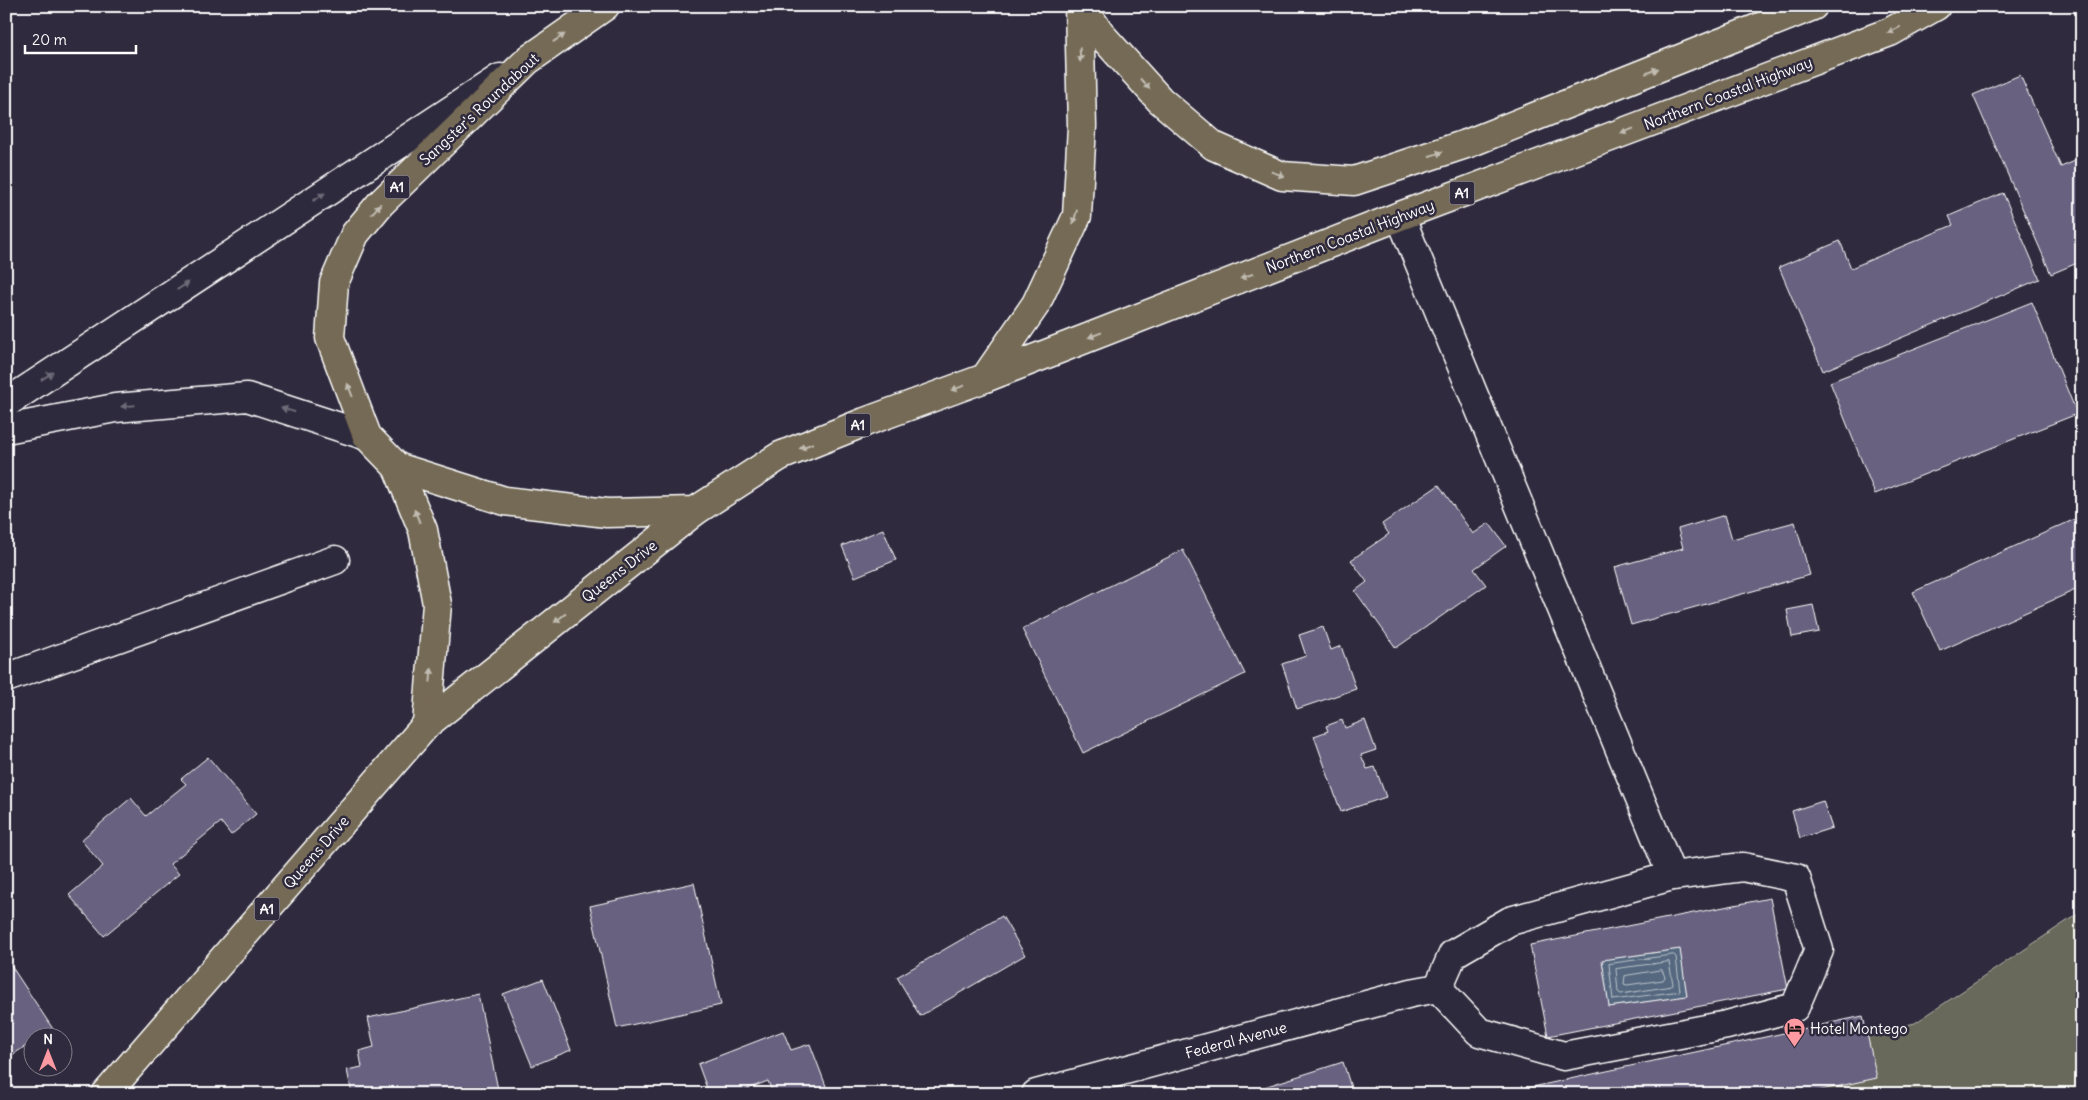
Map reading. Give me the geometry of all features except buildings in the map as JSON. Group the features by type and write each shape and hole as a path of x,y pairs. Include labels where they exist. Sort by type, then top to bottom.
{"main road":[{"name":"Sangster's Roundabout","path":"605,6 528,60 380,204 354,234 334,283 330,338 367,436 397,467 505,501 607,513 695,511"},
{"path":"1080,6 1104,38 1160,100 1214,146 1282,176 1354,181 1469,143 1813,6"},
{"path":"985,378 1036,304 1078,216 1082,126 1080,6"},
{"name":"Northern Coastal Highway","path":"985,378 1400,216 1890,32 1936,6"},
{"name":"A1","path":"695,511 780,456 865,422 985,378"},
{"name":"A1","path":"397,467 423,530 437,604 427,724"},
{"name":"Queens Drive","path":"106,1094 427,724 695,511"}],"street":[{"path":"6,402 528,60"},
{"path":"1400,216 1672,876"},
{"path":"6,429 115,408 247,397 367,436"},
{"path":"6,678 335,560"},
{"path":"1743,867 1796,878 1819,950 1795,1007 1727,1024 1564,1056 1478,1032 1438,988 1453,954 1510,921 1672,876 1743,867"},
{"name":"Federal Avenue","path":"1036,1094 1411,992 1438,988"}],"green space":[{"path":"2082,911 2082,1094 1620,1094 1915,1023"}],"water":[{"path":"1680,949 1687,996 1609,1007 1602,960"}],"place":[{"name":"Hotel Montego","path":"1794,1047"}]}
